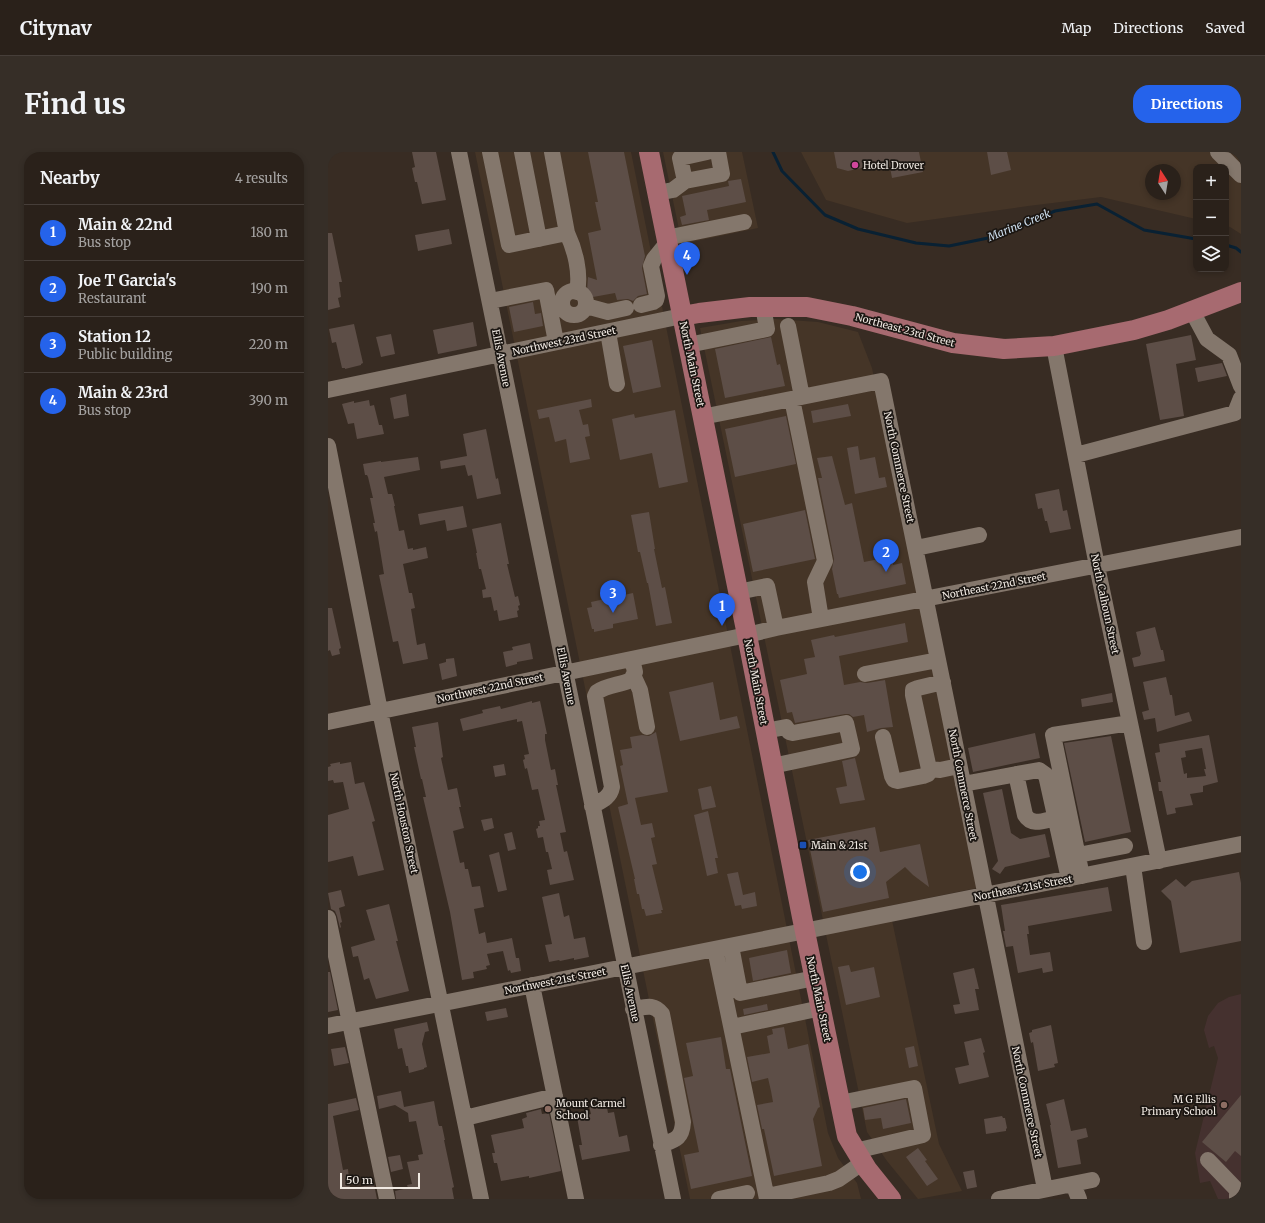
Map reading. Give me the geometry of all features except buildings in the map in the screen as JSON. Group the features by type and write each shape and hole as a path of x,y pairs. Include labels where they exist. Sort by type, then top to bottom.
{"main road":[{"name":"North Main Street","path":"649,152 847,1136 863,1163 891,1199"},
{"name":"Northeast 23rd Street","path":"682,316 763,306 807,307 852,316 952,343 1004,349 1054,346 1134,330 1197,309 1241,292"},
{"path":"863,1163 876,1194 875,1199"}],"street":[{"name":"Ellis Avenue","path":"459,152 673,1199"},
{"path":"490,152 509,245 568,233"},
{"path":"522,152 539,239"},
{"path":"552,152 579,281 577,292"},
{"path":"685,181 680,158 707,152"},
{"path":"657,193 673,190 685,181 722,174 718,152"},
{"path":"1218,152 1241,175"},
{"path":"581,337 581,311 584,297 577,292 567,294 562,300 562,304 565,312 568,314 581,311 608,312 653,302 656,300 657,296 651,266 667,240 744,222"},
{"path":"490,301 546,290 556,342"},
{"path":"688,345 767,329 763,306"},
{"path":"1197,309 1207,339 1230,355 1241,386"},
{"name":"Northwest 23rd Street","path":"328,390 682,316"},
{"path":"788,326 797,398 825,561 815,582 821,619"},
{"path":"608,332 617,384"},
{"name":"North Calhoun Street","path":"1054,346 1097,566 1159,861"},
{"name":"North Commerce Street","path":"797,398 881,380 1045,1189"},
{"path":"702,417 797,398"},
{"path":"1076,455 1235,413 1241,398"},
{"name":"North Houston Street","path":"328,446 380,711 481,1199"},
{"path":"916,548 979,535"},
{"name":"Northeast 22nd Street","path":"747,635 821,619 1241,537"},
{"path":"738,592 767,586 776,628"},
{"name":"Northwest 22nd Street","path":"328,722 747,635"},
{"path":"632,658 635,672 634,677 640,690 647,727"},
{"path":"865,674 938,660"},
{"path":"592,806 607,797 611,793 612,787 596,696 597,692 602,688 625,683 634,677"},
{"path":"883,737 894,780 898,781 928,774 929,769 913,690 943,682"},
{"path":"766,731 786,727 789,732 793,734 846,723 852,749 772,766"},
{"path":"1076,877 1078,855 1053,735 1130,723"},
{"path":"580,746 603,740"},
{"path":"929,769 940,770 959,766"},
{"path":"963,784 1039,770 1046,775 1056,818 1076,877"},
{"path":"1016,774 1027,819 1032,822 1038,822 1056,818"},
{"name":"Northeast 21st Street","path":"805,932 1241,844"},
{"path":"1078,855 1124,846"},
{"path":"1133,866 1144,942"},
{"path":"328,918 387,1199"},
{"name":"Northwest 21st Street","path":"328,1026 805,932"},
{"path":"723,948 740,993 815,978"},
{"path":"723,948 732,1027 767,1198 834,1181 848,1174 863,1163 923,1135 914,1088 840,1103"},
{"path":"532,985 576,1199"},
{"path":"633,1009 653,1006 662,1014 683,1122 683,1131 676,1140 661,1145"},
{"path":"732,1027 821,1008"},
{"path":"464,1118 555,1096"},
{"path":"1208,1160 1237,1190 1237,1199"},
{"path":"999,1199 1092,1180"},
{"path":"1073,1184 1079,1199"},
{"path":"719,1199 746,1193"}],"shaded area":[{"path":"475,152 631,152 828,1133 838,1158 857,1183 861,1199 690,1199"},
{"path":"663,152 742,152 758,228 682,244"},
{"path":"801,152 1241,152 1241,234 1229,227 1229,164 1193,164 1193,218 1101,197 907,223 826,200"},
{"path":"775,319 818,322 858,332 872,368 977,888 889,906 939,1144 962,1191 918,1199 887,1161 867,1132 700,328 741,321"},
{"name":"M G Ellis Primary School","path":"1241,994 1241,1199 1218,1199 1210,1181 1200,1183 1195,1153 1218,1058 1214,1046 1209,1048 1204,1030 1208,1016 1218,1003 1229,997"}],"waterway":[{"name":"Marine Creek","path":"773,152 782,171 825,215 858,229 916,243 949,246 993,237 1055,211 1097,204 1144,230 1193,238"},
{"name":"Marine Creek","path":"1229,246 1236,248 1241,252"}],"railway":[{"path":"1235,152 1241,157"}],"place":[{"name":"Hotel Drover","path":"855,165"},
{"name":"Main & 23rd","path":"687,275"},
{"name":"Joe T Garcia's","path":"886,572"},
{"name":"Station 12","path":"613,613"},
{"name":"Main & 22nd","path":"722,626"},
{"name":"Main & 21st","path":"803,845"},
{"name":"M G Ellis Primary School","path":"1224,1105"},
{"name":"Mount Carmel School","path":"548,1109"}]}
